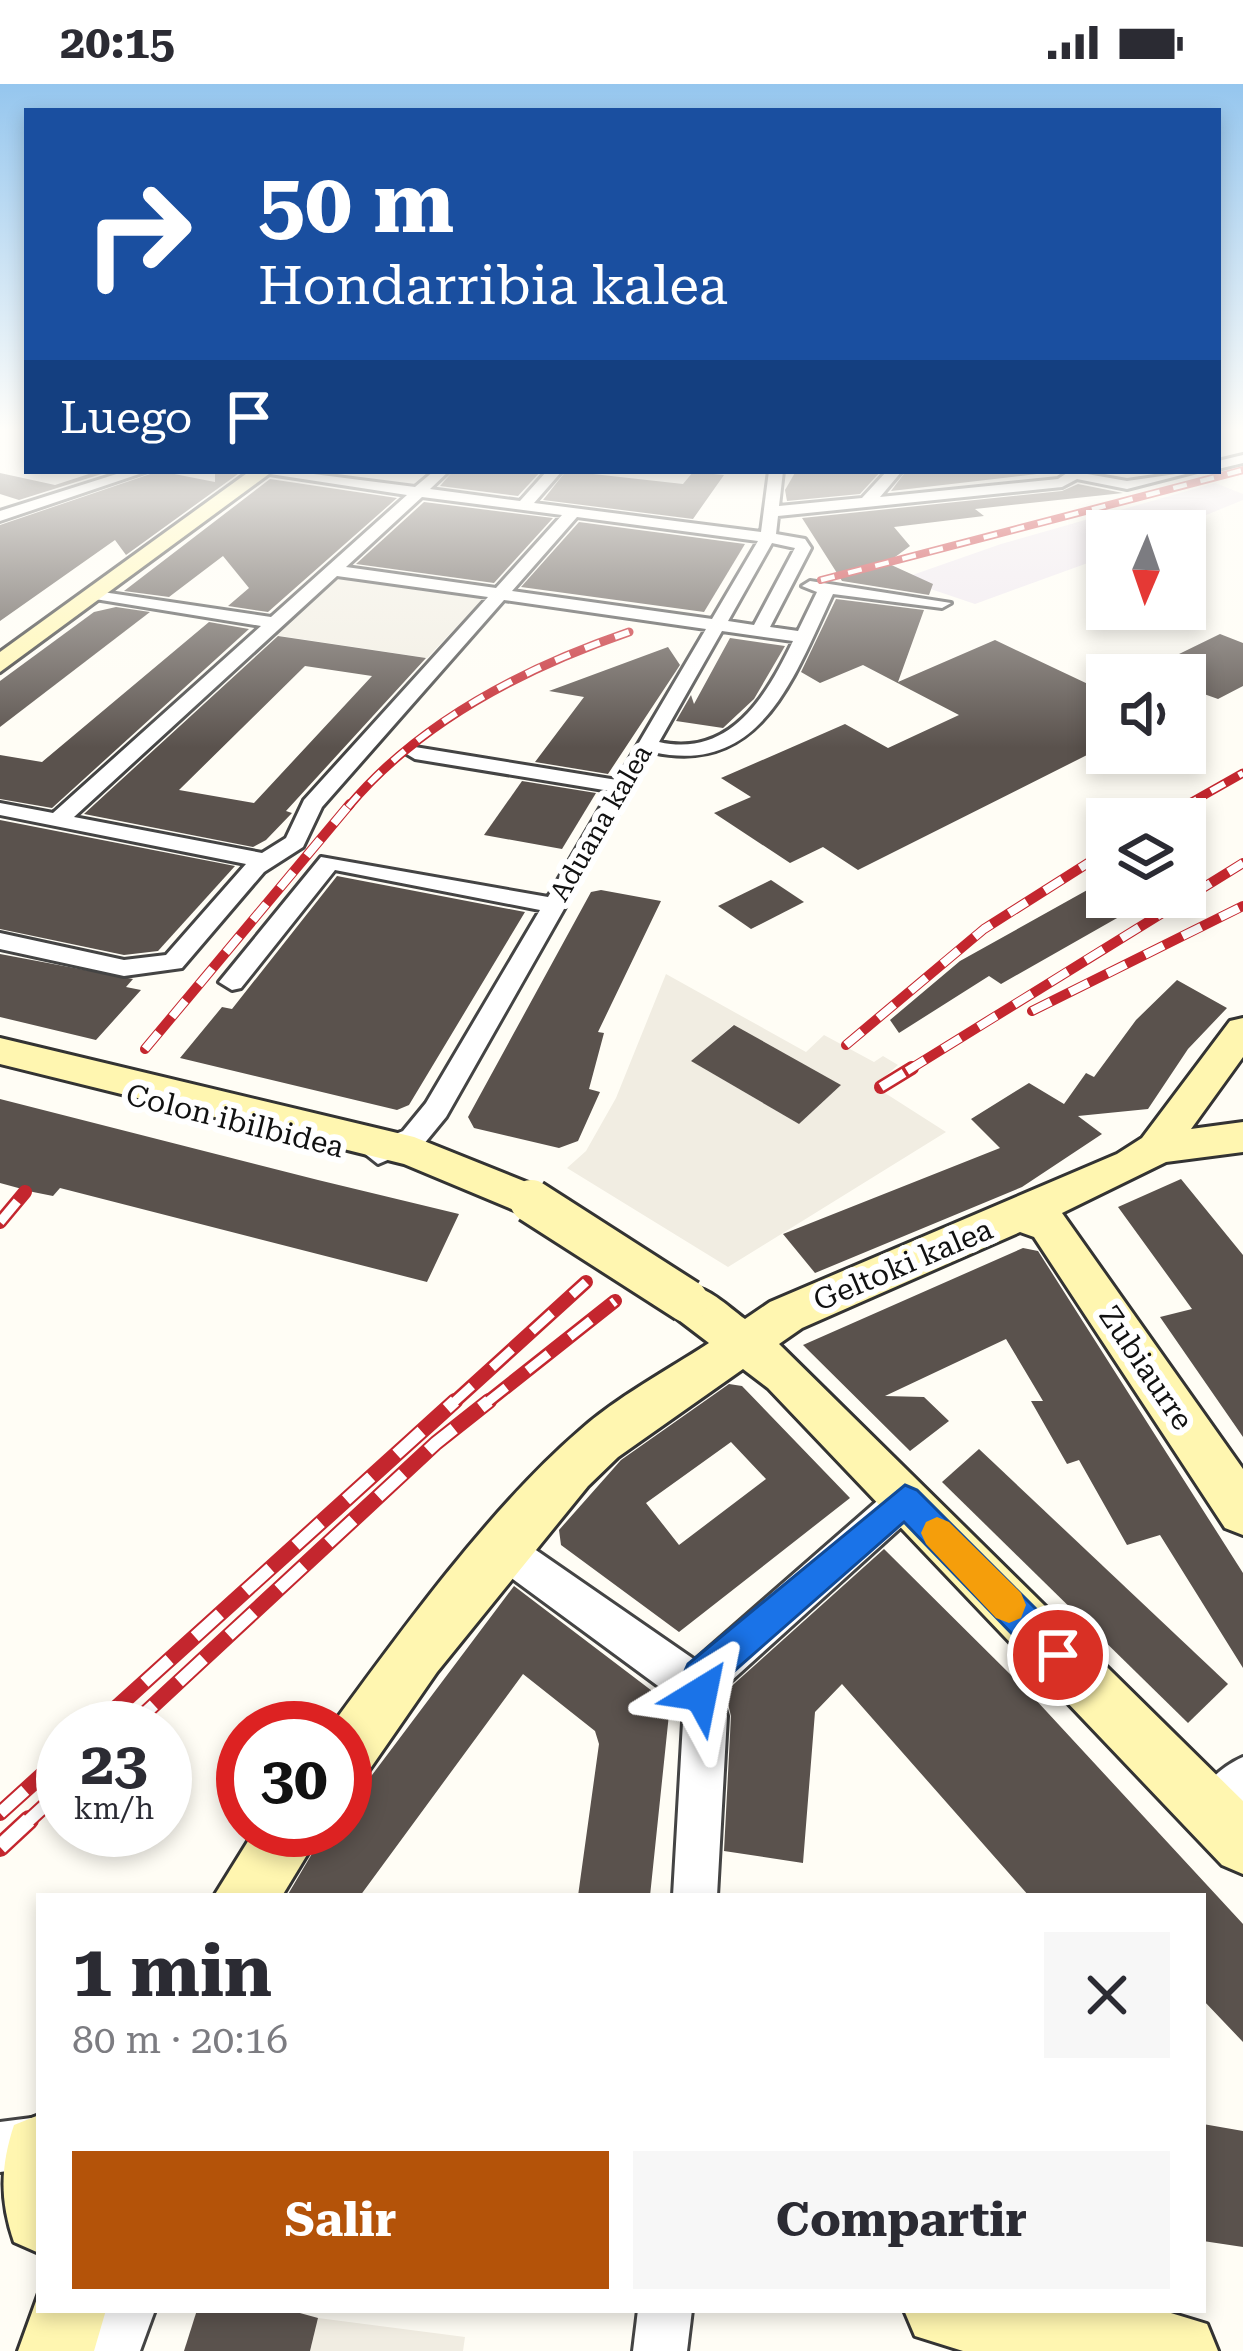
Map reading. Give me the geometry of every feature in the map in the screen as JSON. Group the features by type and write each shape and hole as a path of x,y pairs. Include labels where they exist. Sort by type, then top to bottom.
{"main road":[{"path":"0,652 164,537"},
{"path":"0,664 172,537"},
{"name":"Geltoki kalea","path":"372,1718 418,1653 589,1452 772,1344 1042,1213 1206,1124 1243,1030"},
{"name":"Colon ibilbidea","path":"0,1051 391,1150"},
{"name":"Colon ibilbidea","path":"0,1063 391,1150"},
{"path":"391,1150 531,1201 688,1301 772,1344 905,1500 1232,1811"},
{"name":"Zubiaurre","path":"1042,1213 1226,1458 1243,1511"},
{"path":"247,1893 273,1857"},
{"path":"56,2351 67,2313"},
{"path":"958,2313 1180,2351"}],"street":[{"path":"58,820 369,537"},
{"path":"0,940 150,969 172,962 306,827 312,805 552,537"},
{"path":"760,631 803,548 799,542 768,537"},
{"name":"Aduana kalea","path":"391,1150 413,1138 436,1110 768,537"},
{"path":"332,570 802,638"},
{"path":"787,582 942,603"},
{"path":"647,745 685,756 716,746 752,723 778,694 827,588"},
{"path":"95,595 274,623"},
{"path":"415,753 622,788"},
{"path":"0,809 271,858"},
{"path":"232,982 328,862 553,905"},
{"path":"436,1110 435,1136 447,1151 504,1177 531,1201"},
{"path":"696,1686 905,1500"},
{"path":"504,1550 696,1686 707,1716 695,1893"},
{"path":"0,2146 36,2146"},
{"path":"113,2351 127,2313"},
{"path":"660,2351 665,2313"}],"shaded area":[{"path":"1026,537 1086,537 1086,564 975,604 901,579"},
{"path":"329,577 483,599 427,658 268,634"},
{"path":"666,974 806,1052 824,1035 874,1062 883,1056 898,1065 874,1086 946,1132 728,1267 567,1168 586,1151 616,1098","holes":["733,1025 840,1085 799,1124 692,1061"]},
{"path":"318,2318 465,2337 463,2351 310,2351"}],"building":[{"path":"0,537 151,537 126,555 115,540 0,621"},
{"path":"195,537 353,537 268,612 228,606 249,588 223,556 169,597 124,591"},
{"path":"386,537 536,537 494,583 356,564"},
{"path":"566,537 691,537 745,544 704,612 521,587"},
{"path":"814,537 902,537 910,546 887,563 933,584 929,595 842,581"},
{"path":"836,599 924,610 898,682 995,640 1086,683 1086,756 858,870 823,847 790,863 714,813 751,797 721,778 845,724 888,748 959,715 863,665 820,683 801,672"},
{"path":"116,607 150,612 0,727 0,681 94,612"},
{"path":"209,622 249,629 52,808 0,799 0,755 42,762"},
{"path":"1220,634 1243,643 1243,686 1218,699 1206,695 1206,654 1179,654"},
{"path":"278,636 426,658 286,811 292,813 253,847 84,814","holes":["305,666 372,676 254,803 179,790"]},
{"path":"730,638 785,646 754,699 723,728 676,721 691,695 694,704"},
{"path":"668,647 680,665 608,774 535,762 584,697 549,691"},
{"path":"522,781 596,793 562,849 484,835"},
{"path":"0,820 235,866 158,951 124,955 0,929"},
{"path":"337,876 525,912 409,1105 397,1110 180,1058 222,1007 232,1009"},
{"path":"771,880 804,902 751,929 718,906"},
{"path":"1086,891 1086,918 1117,918 1001,984 989,976 899,1033 890,1020 960,961"},
{"path":"591,892 661,901 598,1032 604,1033 589,1089 600,1092 578,1141 559,1148 474,1128 468,1117"},
{"path":"0,954 133,979 126,987 141,990 96,1040 0,1017"},
{"path":"1177,980 1227,1008 1188,1049 1148,1109 1078,1116 1102,1134 1022,1187 815,1273 783,1234 1000,1148 971,1119 1029,1083 1064,1104 1086,1073 1094,1077 1136,1020"},
{"path":"734,1025 841,1085 799,1124 691,1061"},
{"path":"0,1099 459,1214 427,1282 60,1188 53,1196 33,1192 0,1183"},
{"path":"1181,1179 1243,1255 1243,1437 1160,1317 1192,1309 1118,1207"},
{"path":"1023,1248 1038,1251 1243,1573 1243,1668 1160,1535 1127,1545 1079,1460 1067,1464 1031,1401 1043,1401 1006,1339 885,1396 924,1397 949,1421 910,1451 803,1345"},
{"path":"729,1384 742,1386 850,1498 679,1632 561,1545 559,1530 621,1460","holes":["731,1442 766,1479 679,1545 646,1503"]},
{"path":"979,1449 1228,1684 1188,1723 942,1482"},
{"path":"884,1549 1035,1699 1243,1924 1243,2042 1206,2003 1206,1893 1026,1893 842,1684 815,1712 803,1863 724,1851 731,1716 725,1692"},
{"path":"514,1586 664,1700 669,1714 650,1893 578,1893 599,1744 595,1731 523,1674 362,1893 289,1893 310,1857 372,1857 372,1775"},
{"path":"1206,2125 1243,2131 1243,2247 1206,2241"},
{"path":"196,2313 300,2313 318,2318 310,2351 184,2351"}],"railway":[{"path":"821,580 987,537"},
{"path":"348,807 408,748 476,701 551,662 629,632"},
{"path":"1199,798 1243,773"},
{"path":"145,1049 350,804"},
{"path":"907,1071 1243,863"},
{"path":"846,1045 984,929 1086,864"},
{"path":"1032,1011 1243,906"},
{"path":"881,1087 912,1068"},
{"path":"0,1222 25,1192"},
{"path":"452,1404 586,1282"},
{"path":"485,1404 615,1301"},
{"path":"124,1701 455,1401"},
{"path":"158,1701 436,1443 489,1401"},
{"path":"0,1813 36,1780"},
{"path":"26,1823 36,1814"},
{"path":"0,1847 29,1820"}],"slow traffic":[{"path":"937,1533 1009,1605"}],"route":[{"path":"701,1694 696,1686 700,1677 905,1500 1058,1655"}]}
